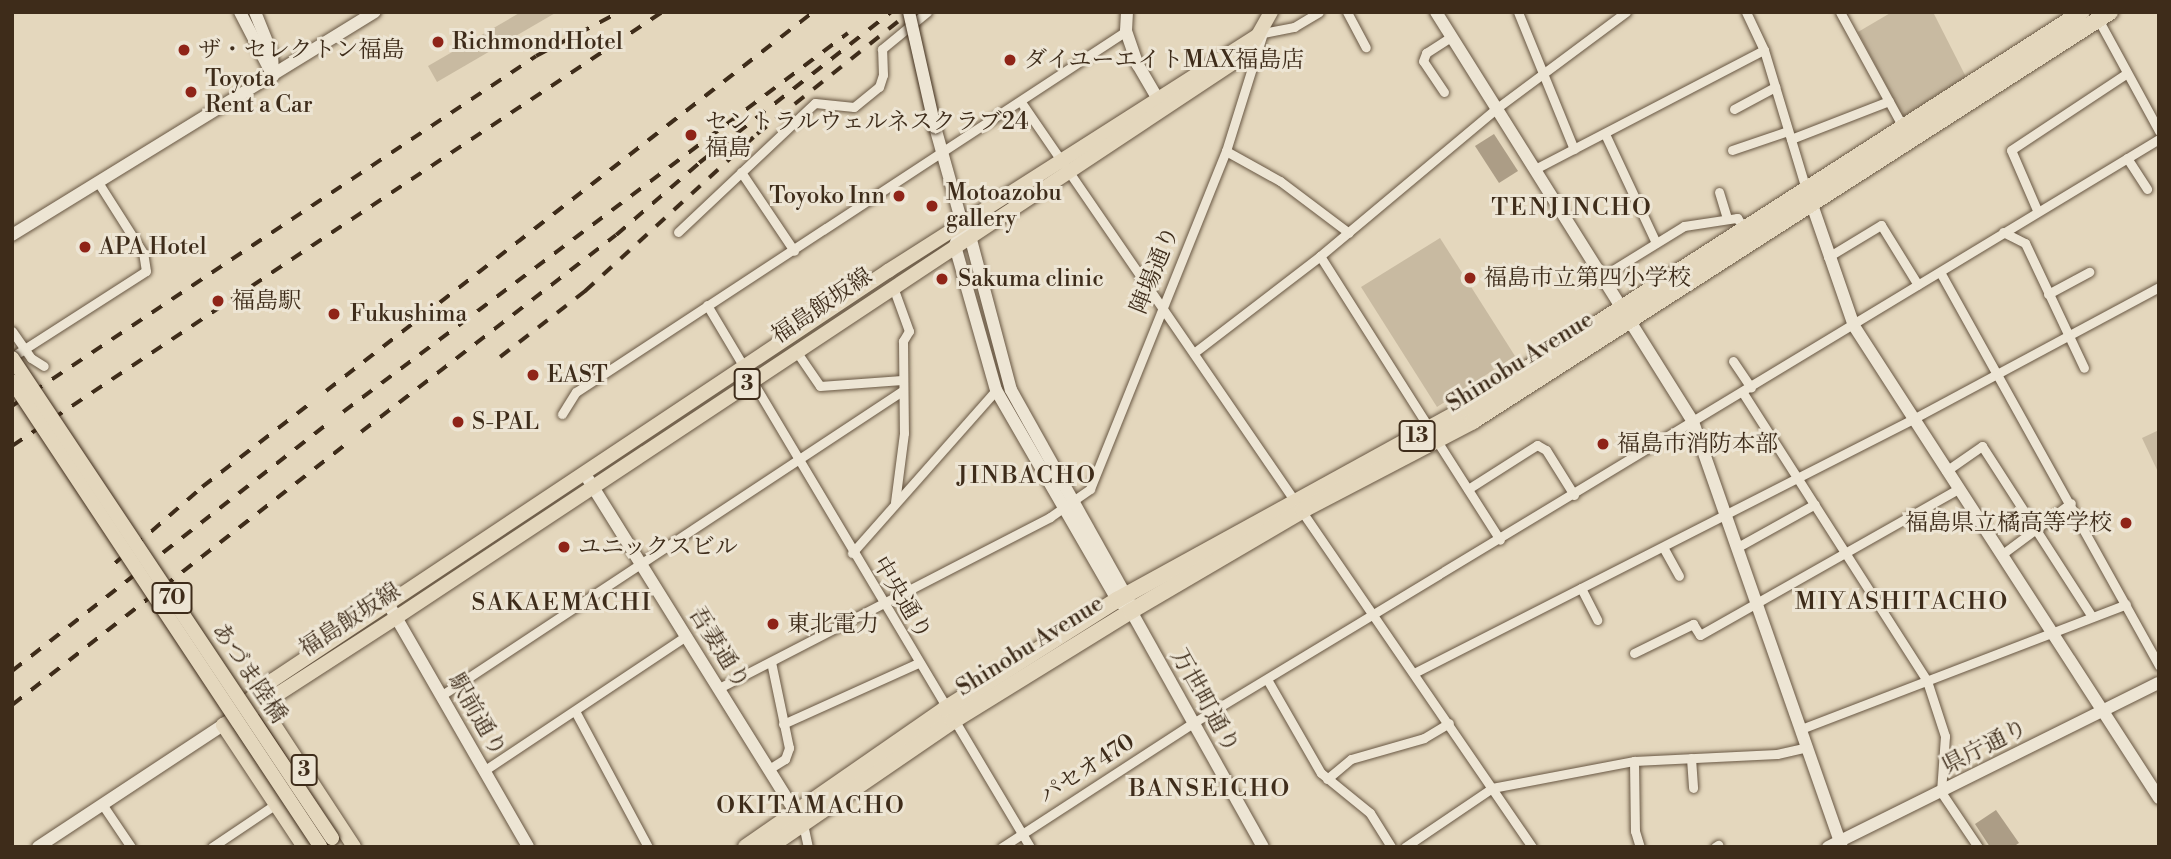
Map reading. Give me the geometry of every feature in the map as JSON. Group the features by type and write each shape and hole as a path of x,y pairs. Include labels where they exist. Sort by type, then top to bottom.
{"highway":[{"name":"Shinobu Avenue","path":"1626,314 1745,229 1810,198 1903,127 2082,12"},
{"name":"Shinobu Avenue","path":"746,847 799,818 1123,596 1434,435 2104,16"},
{"name":"Shinobu Avenue","path":"949,715 1131,611 1300,504"},
{"name":"Shinobu Avenue","path":"769,847 799,818"}],"main road":[{"path":"1263,33 1271,12"},
{"name":"3","path":"966,230 1263,33"},
{"name":"福島飯坂線","path":"223,724 589,481 749,382 955,246 966,230"},
{"name":"福島飯坂線","path":"589,481 742,369 966,230"},
{"name":"あづま陸橋","path":"16,355 328,844"},
{"name":"あづま陸橋","path":"12,381 328,844"},
{"name":"3","path":"258,699 354,847"},
{"name":"3","path":"223,724 304,847"}],"street":[{"path":"240,12 273,76"},
{"path":"255,12 272,54 273,76"},
{"path":"909,12 942,153 1011,390 1075,502 1131,611"},
{"path":"678,232 815,103 854,107 879,87 883,75 882,49 927,12"},
{"path":"1126,12 1126,31 1138,65 1160,103"},
{"path":"1263,33 1294,27 1318,12"},
{"path":"1347,12 1366,47"},
{"path":"1436,12 1693,422 1801,729 1836,845"},
{"path":"1518,12 1574,149"},
{"path":"1195,352 1349,233 1497,108 1626,12"},
{"path":"1746,12 1764,50 1828,257 1854,326 2159,798"},
{"path":"1840,12 1903,127"},
{"path":"12,235 273,76 369,14"},
{"path":"2104,16 2126,74 2159,131"},
{"path":"562,414 576,392 1126,31"},
{"name":"陣場通り","path":"719,688 1063,510 1093,484 1161,304 1226,151 1260,54 1263,33"},
{"path":"1444,92 1423,61 1426,53 1451,37"},
{"path":"1535,169 1764,50"},
{"path":"2038,210 2011,150 2126,74"},
{"path":"1734,109 1775,87"},
{"path":"1732,150 1789,135 1889,101"},
{"path":"1021,102 1300,504 1532,847"},
{"path":"1605,134 1656,243"},
{"name":"パセオ470","path":"1002,847 1193,723 1268,681 1854,326 2038,210 2127,158 2157,144"},
{"path":"1226,151 1280,181 1349,233"},
{"path":"2127,158 2147,189"},
{"path":"741,173 794,251"},
{"path":"16,355 146,271 143,253 98,182"},
{"path":"1719,192 1727,218"},
{"path":"1603,276 1684,226 1737,218 1745,229"},
{"path":"1828,257 1881,225 1918,285"},
{"path":"2003,232 2025,243 2084,368"},
{"path":"955,246 996,390 1063,510 1123,596"},
{"path":"1320,256 1500,540"},
{"path":"1940,272 2071,503 2159,666"},
{"path":"2048,294 2089,272"},
{"path":"1414,673 1913,419 2159,286"},
{"path":"893,287 909,331 903,341 904,433 895,502"},
{"name":"中央通り","path":"707,305 795,459 1031,847"},
{"path":"12,331 16,355"},
{"path":"796,351 820,386 902,380"},
{"path":"16,355 44,366"},
{"path":"1733,361 1798,477 1927,681 1945,736 1941,792 1978,847"},
{"path":"852,553 996,390"},
{"path":"442,695 640,561 902,391"},
{"path":"1468,489 1537,445 1546,450 1574,495"},
{"path":"1946,471 1982,446 2092,617"},
{"name":"吾妻通り","path":"589,481 799,818 808,847"},
{"path":"1634,653 1693,624 1700,635 1958,489"},
{"path":"2001,555 2071,503"},
{"path":"1736,548 1815,504"},
{"path":"1663,547 1679,576"},
{"path":"1581,588 1597,620"},
{"path":"1801,729 2126,604"},
{"name":"駅前通り","path":"393,611 528,847"},
{"name":"万世町通り","path":"1131,611 1263,847"},
{"path":"485,770 686,636"},
{"path":"769,769 785,759 789,748 771,662"},
{"path":"783,724 918,663"},
{"path":"1268,681 1327,779 1370,813 1391,847"},
{"name":"県庁通り","path":"1836,845 2159,683"},
{"path":"575,711 648,847"},
{"path":"1327,779 1351,759 1424,738 1449,723"},
{"path":"38,847 223,724"},
{"path":"1405,847 1492,788 1634,761 1777,754 1807,747"},
{"path":"1692,758 1693,788"},
{"path":"1634,761 1635,831 1640,847"},
{"path":"102,804 131,847"},
{"path":"212,847 276,804"}],"shaded area":[{"path":"521,12 557,12 437,82 428,66"},
{"path":"1892,12 1933,12 1966,77 1903,117 1858,32"},
{"path":"1494,134 1518,171 1499,183 1475,146"},
{"path":"1440,238 1515,356 1437,407 1361,287"},
{"path":"2159,430 2159,474 2142,438"},
{"path":"1996,810 2019,843 2013,847 1990,847 1975,824"}],"railway":[{"path":"12,406 536,56 619,12"},
{"path":"12,446 662,12"},
{"path":"326,391 813,12"},
{"path":"361,432 616,235 699,163 891,12"},
{"path":"500,357 585,291 757,134 910,12"},
{"path":"343,412 848,33"},
{"path":"115,563 202,487 312,402"},
{"path":"12,671 328,423"},
{"path":"12,705 345,445"}],"place":[{"name":"Richmond Hotel","path":"438,42"},
{"name":"ザ・セレクトン福島","path":"184,50"},
{"name":"ダイユーエイトMAX福島店","path":"1010,60"},
{"name":"Toyota Rent a Car","path":"191,92"},
{"name":"セントラルウェルネスクラブ24 福島","path":"691,135"},
{"name":"Toyoko Inn","path":"899,196"},
{"name":"Motoazobu gallery","path":"932,206"},
{"name":"APA Hotel","path":"85,247"},
{"name":"福島市立第四小学校","path":"1470,278"},
{"name":"Sakuma clinic","path":"942,279"},
{"name":"福島駅","path":"218,301"},
{"name":"Fukushima","path":"334,314"},
{"name":"EAST","path":"533,375"},
{"name":"S-PAL","path":"458,422"},
{"name":"福島市消防本部","path":"1603,444"},
{"name":"福島県立橘高等学校","path":"2126,523"},
{"name":"ユニックスビル","path":"564,547"},
{"name":"東北電力","path":"773,624"}],"district":[{"name":"TENJINCHO","path":"1572,209"},
{"name":"JINBACHO","path":"1027,477"},
{"name":"MIYASHITACHO","path":"1902,603"},
{"name":"SAKAEMACHI","path":"562,604"},
{"name":"BANSEICHO","path":"1210,790"},
{"name":"OKITAMACHO","path":"811,807"}]}
